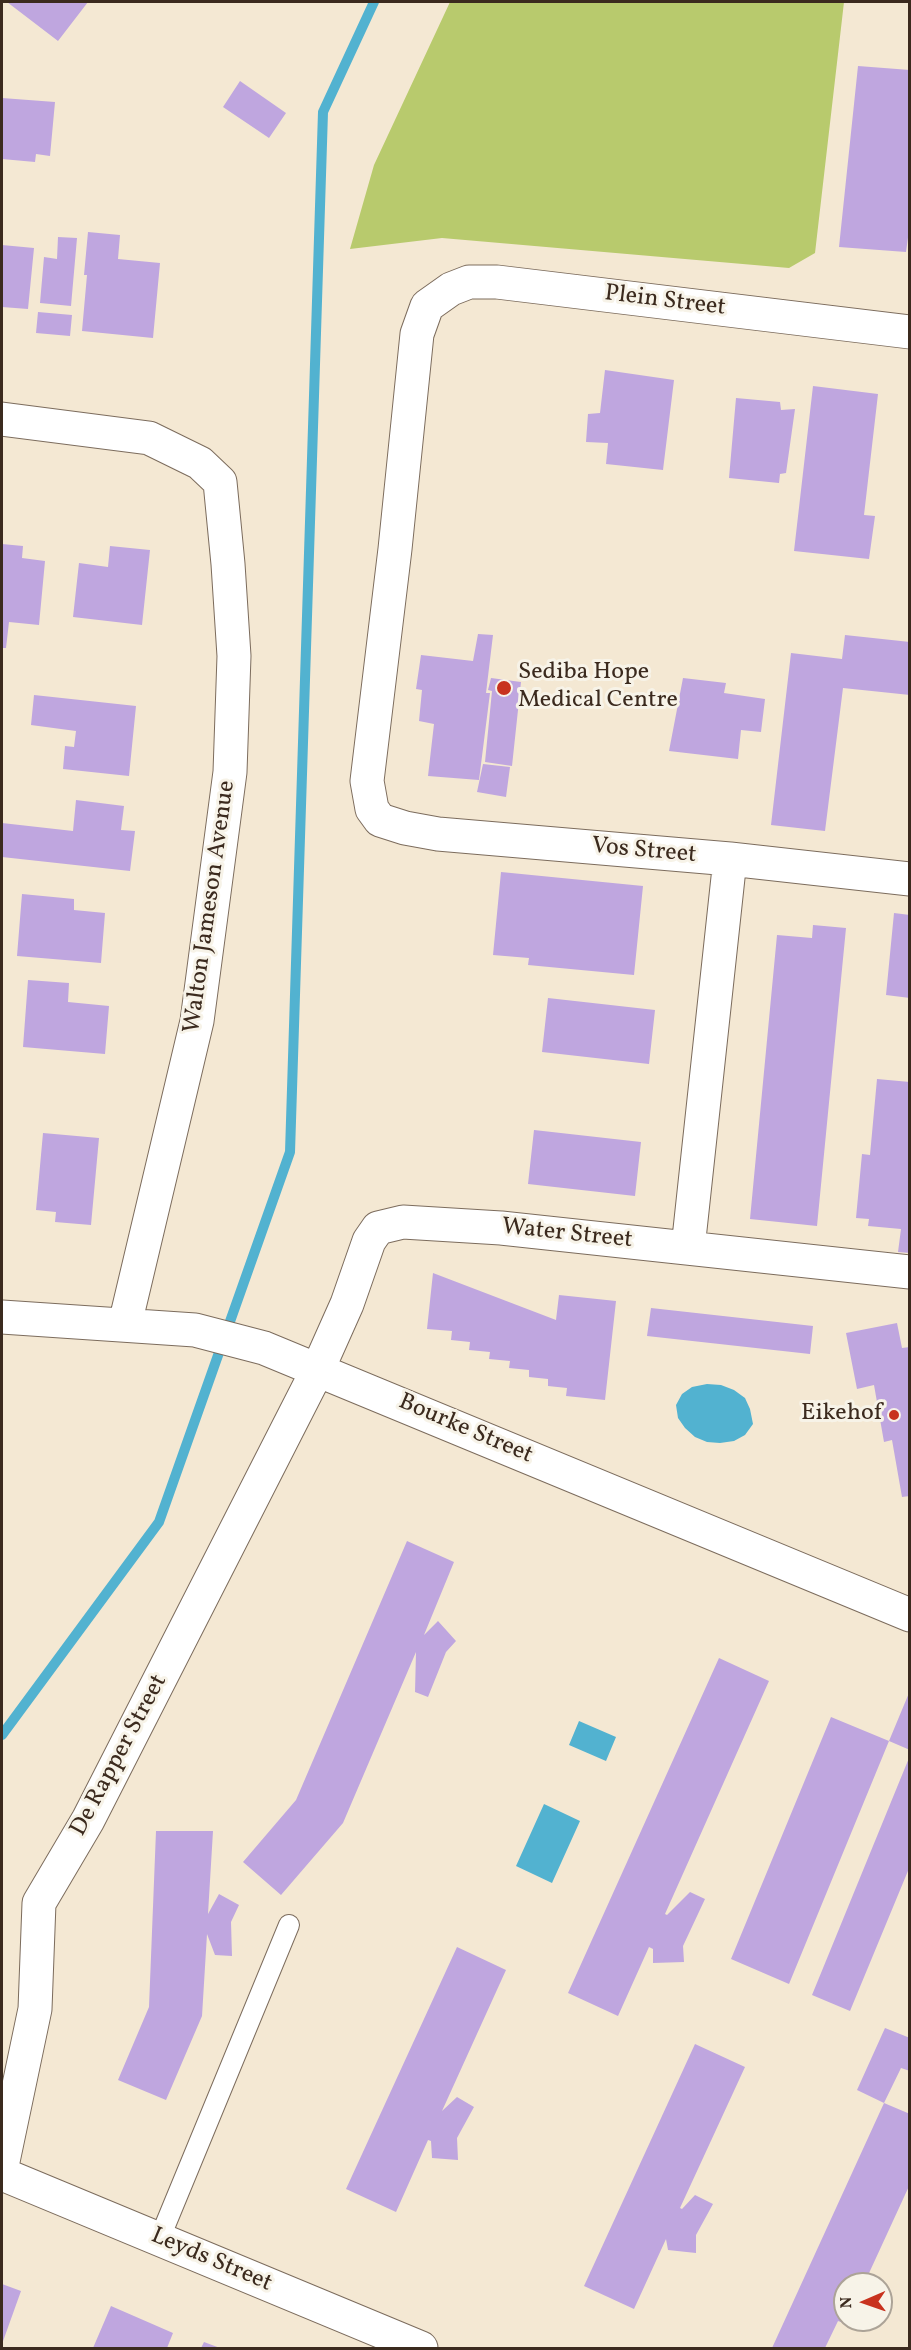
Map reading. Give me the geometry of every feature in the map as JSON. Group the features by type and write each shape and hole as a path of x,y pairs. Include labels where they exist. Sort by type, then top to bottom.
{"street":[{"name":"Plein Street","path":"380,820 372,809 367,781 395,549 417,334 427,306 451,289 469,282 497,282 909,332"},
{"name":"Walton Jameson Avenue","path":"2,419 149,438 200,464 220,482 234,656 230,772 197,1021 125,1324"},
{"name":"Vos Street","path":"380,820 405,828 438,834 730,859 909,879"},
{"path":"688,1248 730,859"},
{"name":"Water Street","path":"318,1369 347,1304 369,1241 378,1228 403,1222 479,1227 909,1272"},
{"name":"Bourke Street","path":"2,1317 195,1330 264,1348 909,1615"},
{"name":"De Rapper Street","path":"2,2166 35,2009 39,1903 88,1820 318,1369"},
{"name":"Leyds Street","path":"2,2174 421,2349"}],"lane":[{"path":"159,2240 289,1924"}],"green space":[{"path":"450,2 844,2 815,253 789,268 442,238 350,249 374,165"}],"water":[{"path":"707,1384 721,1385 745,1398 753,1424 745,1435 734,1441 707,1442 695,1437 685,1428 678,1418 676,1405 682,1394 692,1387"},
{"path":"579,1721 616,1737 606,1761 569,1745"},
{"path":"544,1804 580,1821 552,1883 516,1866"}],"building":[{"path":"7,2 88,2 58,41"},
{"path":"858,66 910,70 910,223 906,252 839,247"},
{"path":"240,81 286,113 269,138 223,107"},
{"path":"2,98 55,102 50,156 36,154 35,162 2,159"},
{"path":"88,232 120,235 118,259 160,263 153,338 82,331"},
{"path":"58,237 77,238 71,306 40,303 44,257 57,259"},
{"path":"2,245 34,248 28,309 2,307"},
{"path":"38,312 72,315 70,336 36,333"},
{"path":"605,370 674,380 663,470 606,464 608,443 586,442 588,414 600,413"},
{"path":"813,386 878,394 864,515 875,516 869,559 794,551"},
{"path":"736,398 780,402 781,410 795,409 786,473 780,474 779,483 729,478"},
{"path":"2,544 23,546 22,558 45,561 39,625 9,622 6,648 2,648"},
{"path":"110,546 150,550 142,625 73,617 79,563 108,567"},
{"path":"478,634 493,635 486,693 490,693 479,780 428,776 434,724 419,721 422,690 416,689 421,655 473,661"},
{"path":"845,635 910,642 910,695 843,688 825,831 771,825 791,653 842,659"},
{"path":"491,678 521,682 512,766 485,762 492,691 488,690"},
{"path":"683,678 726,683 724,693 765,699 761,732 741,730 738,759 669,751"},
{"path":"34,695 136,706 129,776 63,769 65,746 74,747 76,731 31,725"},
{"path":"483,764 510,767 506,797 477,792"},
{"path":"76,800 124,806 121,830 135,831 130,871 2,857 2,823 73,831"},
{"path":"501,872 643,886 634,975 528,965 529,958 493,955"},
{"path":"22,894 74,899 74,910 105,913 101,963 17,956"},
{"path":"894,913 910,915 910,998 886,995"},
{"path":"813,925 846,928 817,1226 750,1219 777,935 812,938"},
{"path":"28,980 69,983 68,1002 109,1006 105,1054 23,1047"},
{"path":"548,998 655,1010 649,1064 542,1052"},
{"path":"877,1079 910,1082 910,1253 898,1252 901,1229 868,1226 869,1219 856,1218 862,1154 870,1155"},
{"path":"534,1130 641,1142 635,1196 528,1184"},
{"path":"43,1133 99,1138 91,1225 55,1222 56,1212 36,1210"},
{"path":"433,1273 556,1320 559,1295 616,1301 605,1400 566,1396 567,1388 548,1386 548,1379 529,1377 529,1370 509,1368 510,1361 489,1359 490,1352 469,1350 470,1342 451,1340 452,1331 427,1329"},
{"path":"651,1308 813,1326 810,1354 647,1336"},
{"name":"Eikehof","path":"897,1323 902,1348 910,1347 910,1496 902,1497 892,1440 884,1442 874,1385 857,1389 846,1333"},
{"path":"407,1541 454,1562 424,1635 438,1621 456,1641 446,1652 428,1697 415,1692 416,1652 343,1823 281,1895 243,1862 296,1800"},
{"path":"719,1658 769,1681 665,1914 667,1915 690,1892 705,1899 683,1946 684,1962 653,1963 653,1949 649,1947 618,2016 568,1993"},
{"path":"910,1693 910,1750 889,1741"},
{"path":"831,1717 889,1741 789,1984 731,1959"},
{"path":"909,1758 910,1866 850,2011 812,1995"},
{"path":"156,1831 213,1831 208,1914 219,1894 239,1905 231,1922 232,1956 215,1955 207,1934 202,2016 166,2100 118,2080 149,2007"},
{"path":"457,1947 506,1970 442,2111 457,2097 474,2107 457,2138 458,2160 432,2158 431,2141 428,2140 396,2212 346,2189"},
{"path":"885,2028 910,2038 910,2071 901,2068 884,2103 857,2090"},
{"path":"695,2044 745,2067 680,2208 682,2209 695,2195 713,2204 696,2235 696,2253 668,2250 666,2239 634,2309 584,2286"},
{"path":"884,2103 910,2114 910,2184 870,2272 833,2272 833,2331 825,2348 772,2348"},
{"path":"2,2284 21,2291 2,2344"},
{"path":"111,2306 173,2333 167,2348 93,2348"},
{"path":"204,2342 220,2348 201,2348"}],"waterway":[{"path":"2,1735 159,1522 290,1152 323,112 374,2"}],"place":[{"name":"Sediba Hope Medical Centre","path":"504,688"},
{"name":"Eikehof","path":"894,1415"}]}
